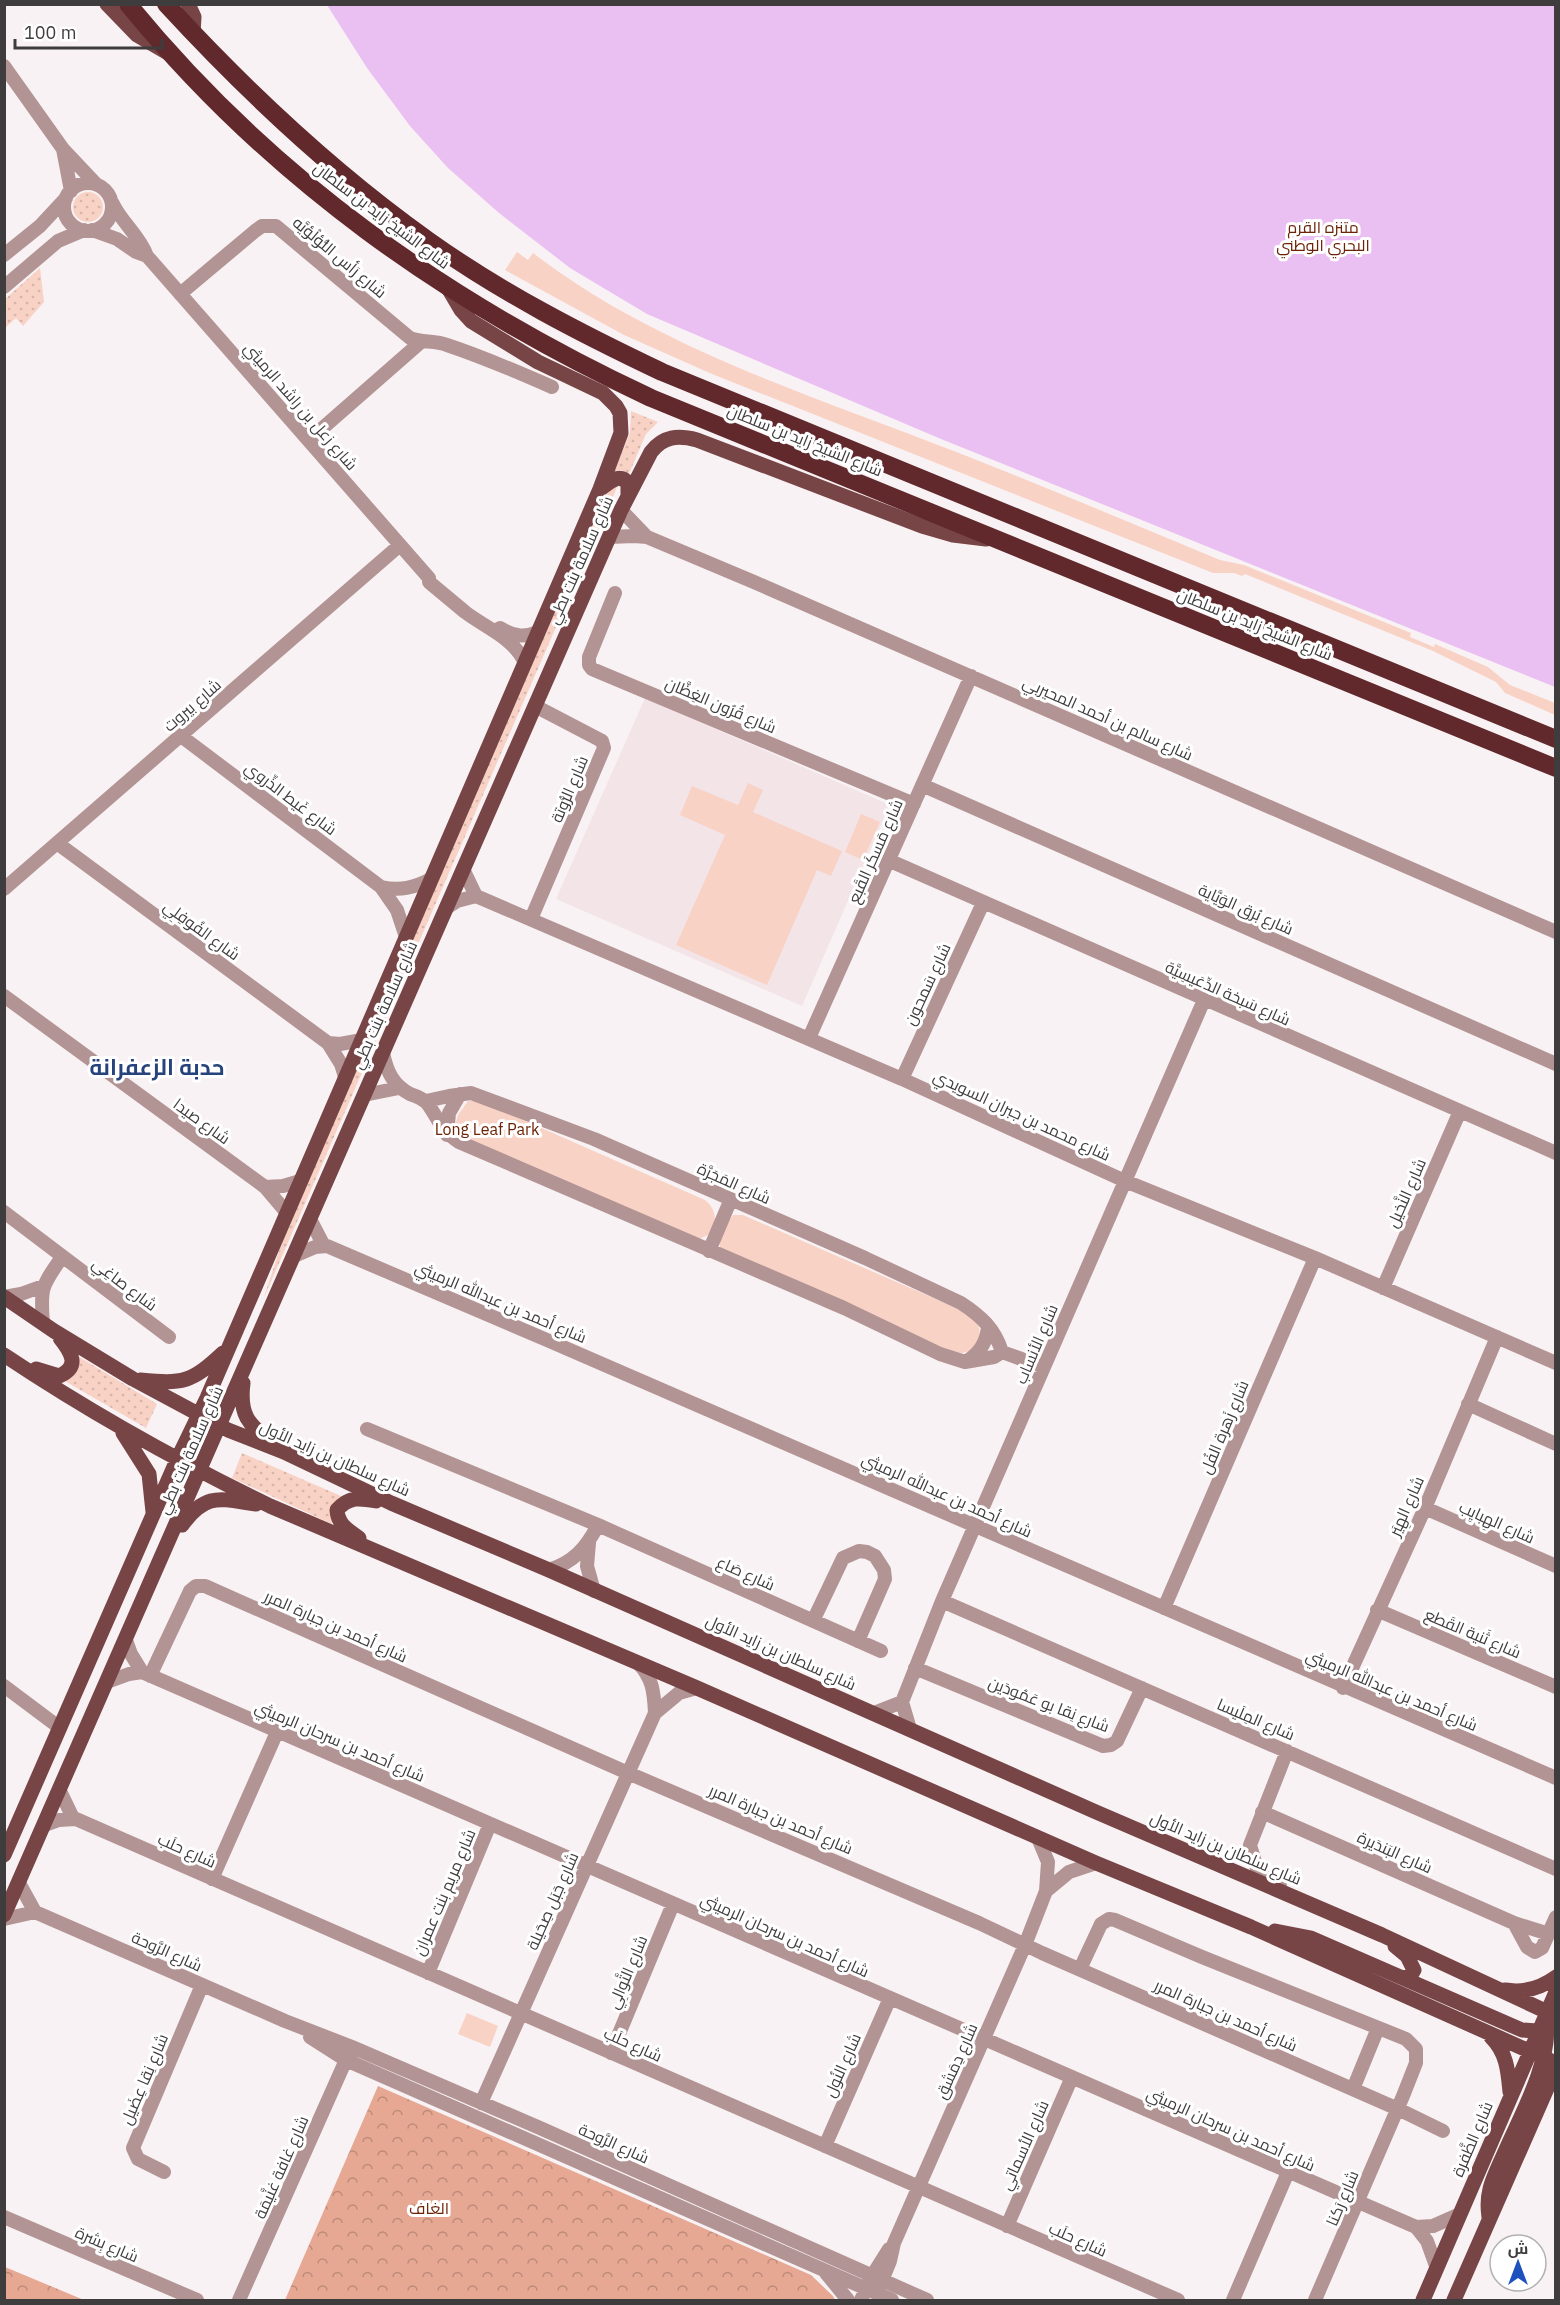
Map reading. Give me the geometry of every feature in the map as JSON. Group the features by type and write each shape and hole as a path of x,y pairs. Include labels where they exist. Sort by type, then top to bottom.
{"highway":[{"name":"شارع الشيخ زايد بن سلطان","path":"128,4 168,53 256,140 317,193 381,242 448,288 537,341 651,398 1556,768"},
{"name":"شارع الشيخ زايد بن سلطان","path":"166,4 224,67 310,148 382,207 481,275 540,311 600,343 663,372 1556,739"}],"main road":[{"path":"107,4 137,35 168,53"},
{"path":"188,4 194,17 193,34"},
{"name":"شارع سلامة بنت بطي","path":"4,1855 8,1838 60,1728 177,1460 200,1414 600,489 621,433 620,413 603,393 538,362 471,321 461,310 448,288"},
{"name":"شارع سلامة بنت بطي","path":"4,1917 628,494 657,444 672,438 684,437 708,444 922,526 953,535 1001,541"},
{"path":"600,489 617,477 628,483 628,494"},
{"name":"شارع سلطان بن زايد الأول","path":"4,1297 133,1379 219,1425 284,1452 391,1503 1382,1935 1551,2014"},
{"path":"7,1357 50,1375 58,1376 68,1372 72,1365 72,1354 48,1327"},
{"path":"133,1379 173,1383 189,1380 205,1371 228,1349"},
{"path":"7,1357 119,1429 270,1506 637,1662 1096,1863 1251,1927 1528,2052 1549,2043"},
{"path":"244,1371 242,1411 249,1423 284,1452"},
{"path":"119,1429 133,1445 149,1474 153,1516"},
{"path":"167,1547 193,1510 207,1501 220,1499 270,1506"},
{"path":"391,1503 354,1499 344,1502 337,1510 338,1518 343,1526 393,1560"},
{"path":"1251,1927 1311,1938 1549,2043"},
{"path":"1382,1935 1413,1964 1414,1970 1411,1976 1404,1978"},
{"path":"1495,1989 1525,1990 1556,1977"},
{"name":"شارع الظَّفرة","path":"1423,2301 1528,2052 1549,2043 1551,2014 1556,1992"},
{"path":"1489,2035 1499,2045 1505,2058 1510,2095"},
{"path":"1490,2219 1488,2191 1549,2043"},
{"path":"1454,2301 1556,2068"},
{"path":"1536,2113 1556,2097"}],"street":[{"path":"4,66 63,149 96,184 106,191 112,202 112,210 106,223 58,241 4,287"},
{"path":"63,149 68,194 64,206 70,222 88,230"},
{"path":"4,255 40,226 68,194 82,184 96,184"},
{"name":"شارع زعل بن راشد الرميثي","path":"112,202 147,256 429,578 429,582 514,646 525,663"},
{"name":"شارع رَأس اللُّؤلُؤيَّه","path":"180,294 262,226 276,226 410,338 437,342 478,355 552,387"},
{"name":"شارع زعل بن راشد الرميثي","path":"88,230 117,239 136,252 147,256"},
{"path":"309,440 422,341"},
{"name":"شارع سالم بن أحمد المحيربي","path":"621,510 647,537"},
{"name":"شارع سالم بن أحمد المحيربي","path":"609,537 647,537 1556,932"},
{"name":"شارع بيروت","path":"4,889 400,545"},
{"name":"شارع زعل بن راشد الرميثي","path":"429,578 434,577 470,607 506,632 522,636 538,632"},
{"name":"شارع قُرُون الغِظَّان","path":"615,593 589,657 589,665 592,669 914,804"},
{"name":"شارع مَسكَر القَبع","path":"809,1038 971,676"},
{"name":"شارع الرُّوتة","path":"531,919 604,748 602,741 535,706"},
{"name":"شارع غَيط الذِّروي","path":"181,736 381,887 396,909 406,937"},
{"name":"شارع بُرق الوَيَّاية","path":"922,785 1556,1064"},
{"name":"شارع الفُوفِلِي","path":"57,843 328,1042 341,1064 345,1077"},
{"name":"شارع سَبخة الدِّعَيسِيَّة","path":"888,861 1556,1153"},
{"path":"446,908 457,901 476,896 463,869"},
{"path":"381,887 408,889 431,879"},
{"name":"شارع محمد بن جبران السويدي","path":"476,896 809,1038 1125,1181 1315,1258 1556,1363"},
{"name":"شارع سَمحون","path":"902,1079 983,903"},
{"name":"شارع صيدا","path":"4,996 265,1187 287,1213"},
{"name":"شارع الأنساب","path":"902,1702 942,1602 1204,1000"},
{"path":"328,1042 340,1044 362,1040"},
{"path":"383,1053 391,1078 399,1088 426,1101 447,1135 459,1142 844,1308 940,1354 965,1362 994,1357 1002,1352 1044,1367"},
{"path":"364,1095 399,1088"},
{"path":"447,1135 449,1113 460,1094"},
{"name":"شارع المَجَرَّة","path":"426,1101 471,1094 594,1139 962,1303 978,1314 988,1326 1002,1352"},
{"name":"شارع النَّخيل","path":"1383,1288 1460,1112"},
{"path":"265,1187 283,1186 300,1181"},
{"path":"710,1251 731,1199"},
{"name":"شارع صاغِي","path":"4,1212 169,1337"},
{"path":"294,1256 324,1245 310,1219"},
{"name":"شارع أحمد بن عبدالله الرميثي","path":"324,1245 592,1358 1343,1688 1556,1778"},
{"path":"48,1327 41,1296 43,1286 62,1257"},
{"name":"شارع زَهرة الفُل","path":"1164,1608 1315,1258"},
{"path":"4,1297 43,1286"},
{"path":"965,1362 980,1350 986,1338 988,1326"},
{"name":"شارع الهِيَر","path":"1343,1688 1425,1508 1497,1337"},
{"path":"1468,1404 1556,1444"},
{"name":"شارع صَاع","path":"367,1429 598,1525 881,1651"},
{"name":"شارع الهِبايِب","path":"1425,1508 1556,1566"},
{"path":"549,1570 573,1559 589,1543 598,1525"},
{"path":"589,1543 587,1566 594,1591"},
{"path":"813,1621 843,1557 859,1551 867,1552 881,1562 885,1579 858,1641"},
{"name":"شارع أحمد بن جبارة المرر","path":"146,1674 190,1592 196,1586 205,1586 628,1773 979,1923 1443,2131"},
{"name":"شارع المِلَيسا","path":"942,1602 1556,1869"},
{"name":"شارع ثَنية القَطع","path":"1377,1610 1556,1687"},
{"path":"126,1640 131,1654 146,1674"},
{"path":"637,1662 647,1672 653,1686 655,1713"},
{"name":"شارع نِقا بو عَمُودَين","path":"915,1668 1103,1746 1118,1741 1142,1688"},
{"path":"107,1682 129,1674 146,1674"},
{"name":"شارع أحمد بن سرحان الرميثي","path":"146,1674 1416,2228"},
{"path":"4,1686 60,1728"},
{"name":"شارع جَبَل صِحَيلة","path":"481,2103 655,1713 679,1693 697,1688"},
{"path":"874,1713 902,1702 910,1729"},
{"path":"212,1879 277,1732"},
{"path":"1287,1751 1250,1845 1257,1869 1264,1876 1313,1900 1331,1913"},
{"path":"45,1825 73,1818 60,1791"},
{"name":"شارع البَندَيرة","path":"1262,1812 1514,1923 1549,1934"},
{"name":"شارع حلَب","path":"73,1818 1178,2301"},
{"name":"شارع مريم بنت عمران","path":"428,1973 490,1824"},
{"name":"شارع دِمَشق","path":"872,2290 984,2039 1046,1892 1048,1862 1038,1838"},
{"name":"شارع دِمَشق","path":"1046,1892 1065,1874 1096,1863"},
{"path":"4,1917 35,1912 19,1883"},
{"name":"شارع التَّوالِي","path":"611,2053 674,1904"},
{"name":"شارع الرَّوحة","path":"35,1912 285,2021 349,2053 825,2271 872,2290 927,2301"},
{"path":"1514,1923 1527,1947 1535,1952 1542,1948 1556,1917"},
{"path":"1080,1969 1101,1924 1104,1921 1115,1920 1378,2028 1353,2089"},
{"name":"شارع نِقا عِضَيل","path":"164,2172 138,2159 133,2148 202,1985"},
{"name":"شارع النُول","path":"825,2146 890,1998"},
{"name":"شارع رَكنا","path":"1315,2301 1416,2063 1416,2049 1406,2039 1378,2028"},
{"name":"شارع الرَّوحة","path":"349,2053 481,2103 892,2301"},
{"name":"شارع غافة غنَّيمَة","path":"239,2301 349,2053"},
{"name":"شارع الأسماتي","path":"1007,2226 1072,2077"},
{"path":"1233,2301 1288,2172"},
{"path":"1416,2228 1433,2226 1458,2215"},
{"name":"شارع بِشرة","path":"4,2217 196,2301"},
{"path":"1416,2228 1427,2241 1436,2266"},
{"path":"825,2271 848,2301"}],"shaded area":[{"name":"متنزه القرم البحري الوطني","path":"327,5 1555,5 1555,687 941,439 647,314 570,268 499,213 448,168 410,126 367,68"},
{"path":"645,698 890,805 802,1006 556,899"}],"green space":[{"path":"88,192 99,196 103,207 99,218 88,222 77,218 73,207 77,196"},
{"path":"517,252 528,260 533,253 581,287 632,317 738,368 992,466 1220,560 1244,565 1411,633 1410,637 1434,647 1435,644 1488,667 1510,685 1555,703 1555,715 1505,693 1496,682 1433,651 1245,574 1242,576 1234,573 1213,573 712,374 624,335 505,270"},
{"path":"40,268 44,302 23,326 16,318 5,328 5,299"},
{"path":"631,411 658,422 646,434 628,476 621,470 614,471 630,433"},
{"path":"618,485 263,1300 285,1233 608,488"},
{"path":"748,783 763,790 753,812 842,851 831,876 817,870 767,985 676,945 725,835 680,815 692,786 738,805"},
{"path":"861,814 880,822 863,860 845,852"},
{"name":"Long Leaf Park","path":"478,1100 705,1200 714,1212 715,1227 708,1235 699,1239 460,1141 454,1129 458,1115 468,1101"},
{"path":"733,1215 743,1215 970,1314 979,1326 980,1342 973,1350 955,1355 721,1250 721,1236"},
{"path":"76,1355 157,1404 146,1428 63,1380"},
{"path":"242,1453 341,1496 331,1508 332,1524 232,1478"},
{"path":"467,2013 498,2026 490,2047 458,2034"},
{"name":"الغاف","path":"378,2086 811,2275 835,2300 285,2300"},
{"path":"5,2267 84,2300 5,2300"}],"district":[{"name":"حدبة الزعفرانة","path":"157,1066"}]}
